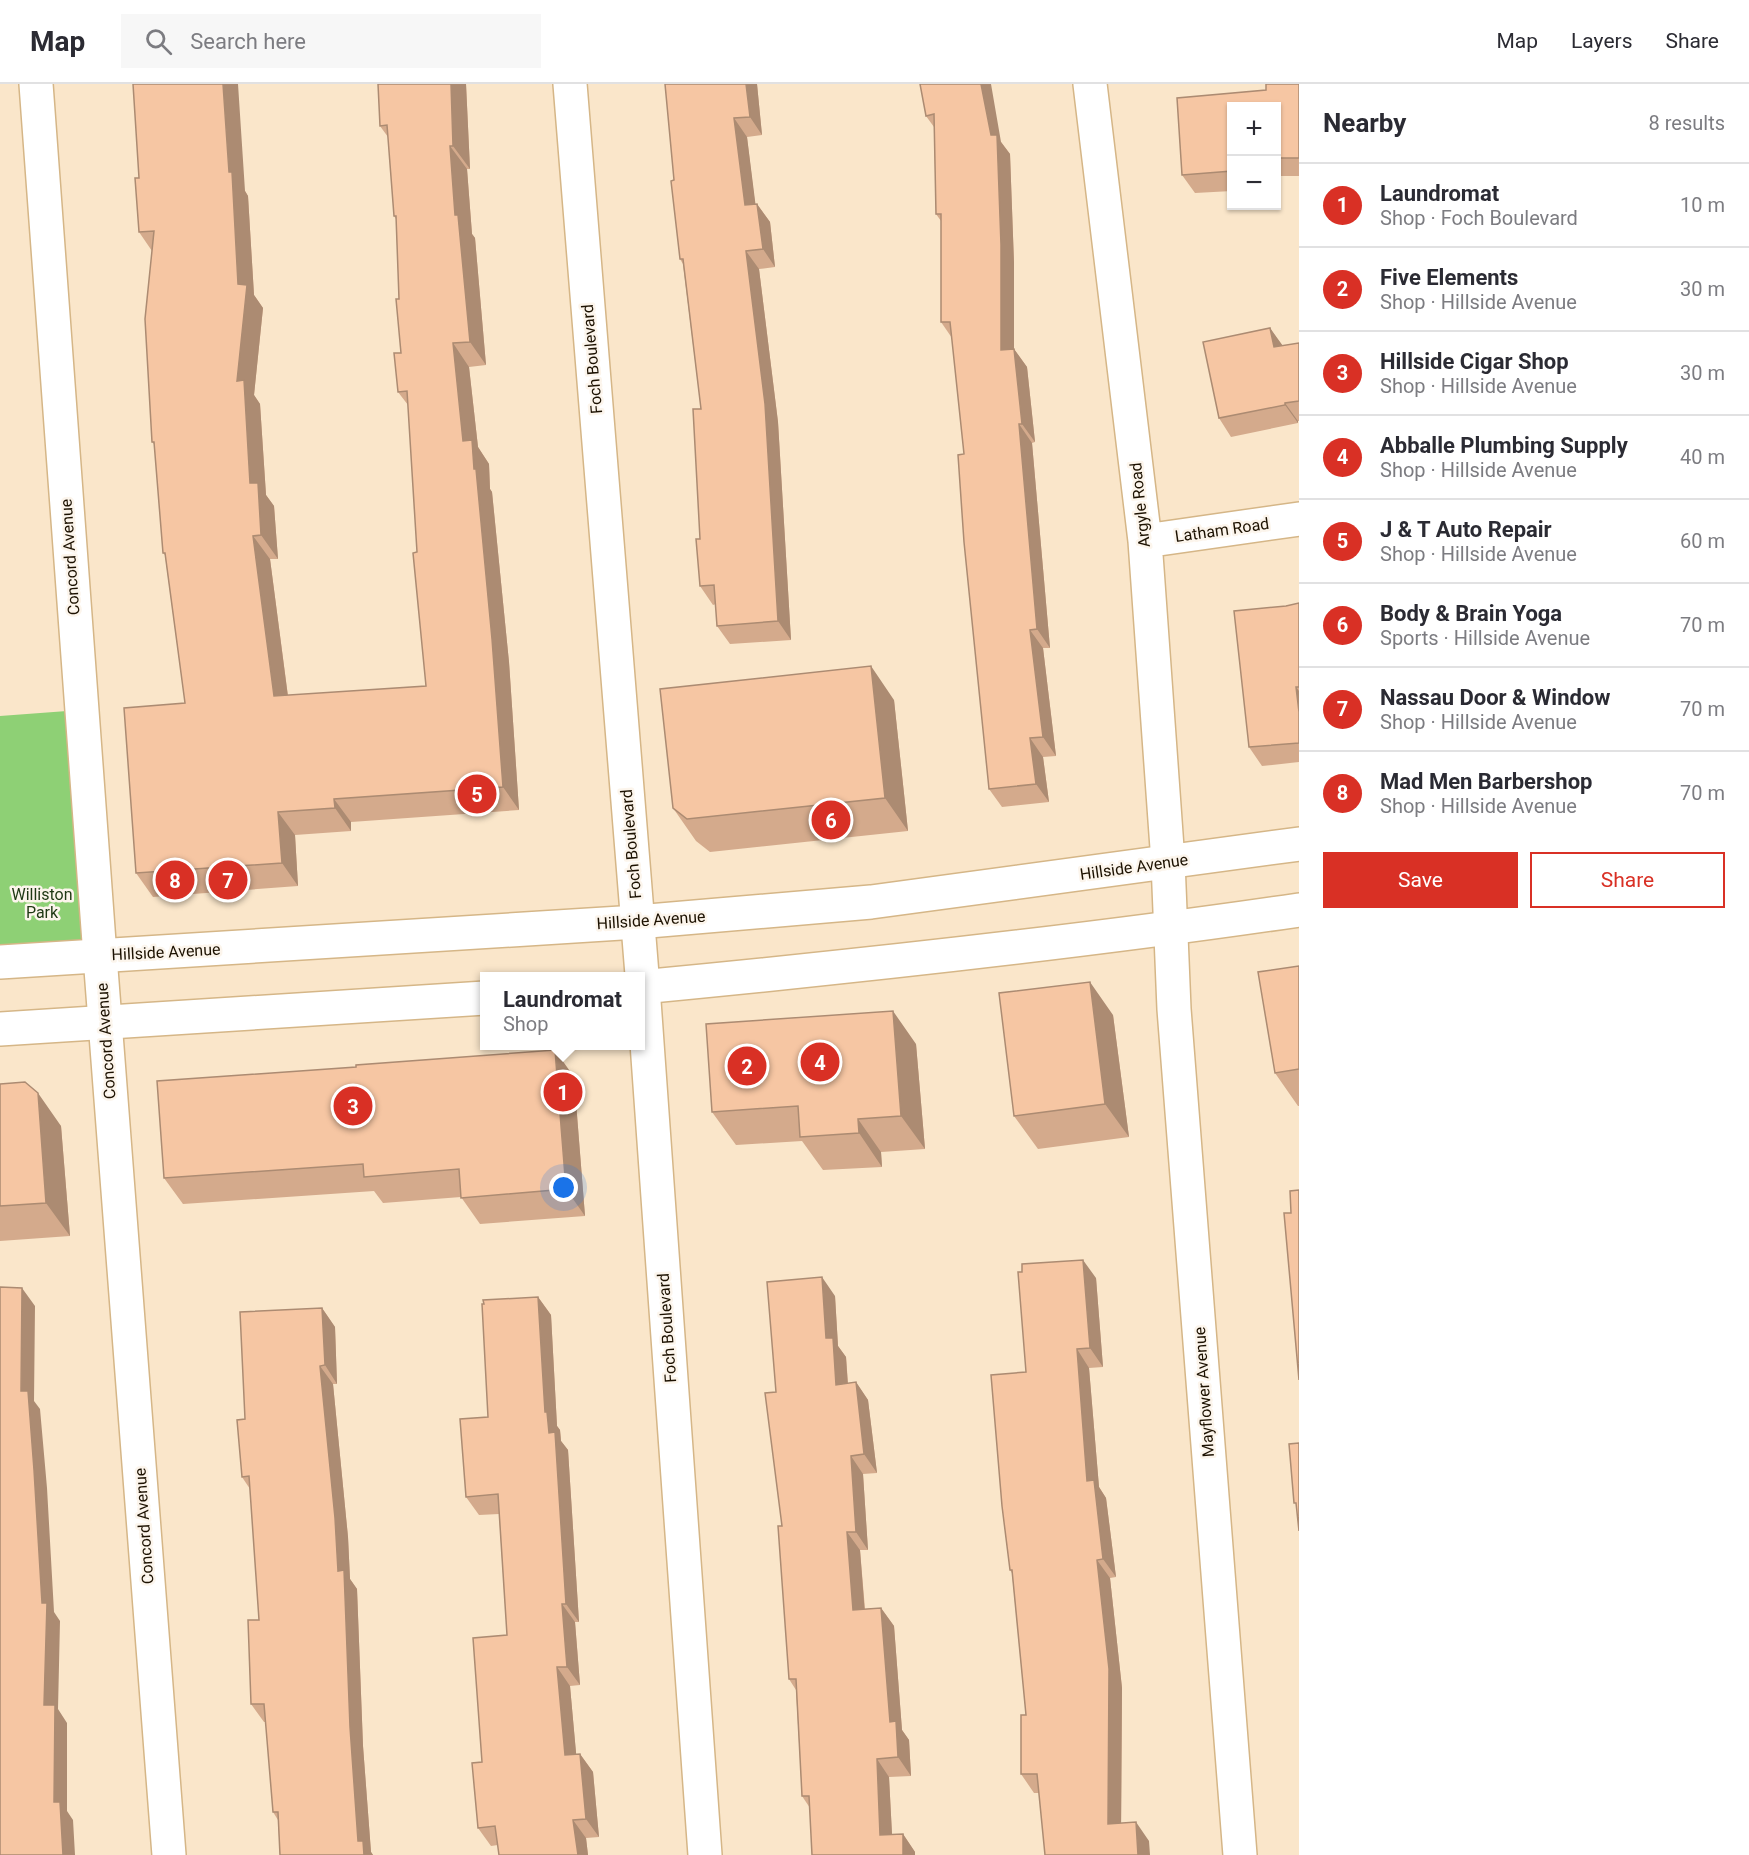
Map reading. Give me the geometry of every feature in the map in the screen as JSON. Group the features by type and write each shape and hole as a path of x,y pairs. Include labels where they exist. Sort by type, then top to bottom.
{"street":[{"name":"Concord Avenue","path":"36,84 169,1855"},
{"name":"Foch Boulevard","path":"570,84 641,972"},
{"name":"Argyle Road","path":"1090,84 1145,541 1171,929"},
{"name":"Latham Road","path":"1145,541 1299,519"},
{"name":"Hillside Avenue","path":"0,962 637,922 871,903 1299,844"},
{"path":"645,987 1171,929 1299,910"},
{"name":"Mayflower Avenue","path":"1171,929 1175,1016 1240,1855"},
{"path":"0,1029 480,998"},
{"name":"Foch Boulevard","path":"645,1028 705,1855"}],"green space":[{"name":"Williston Park","path":"67,711 87,945 0,950 0,716"}],"building":[{"path":"133,84 223,84 229,172 232,172 238,284 247,285 237,381 244,380 250,483 258,483 261,535 253,536 274,696 426,686 413,553 417,552 407,391 398,392 394,353 401,353 396,299 399,299 396,216 394,216 387,125 380,126 378,84 451,84 453,146 450,146 455,215 458,215 470,342 453,343 463,441 472,440 474,469 476,469 503,787 334,799 335,808 278,812 282,863 136,873 124,708 185,703 165,553 163,553 154,442 152,442 145,319 154,231 139,232 135,178 139,178"},
{"path":"665,84 746,84 750,117 734,118 745,205 757,204 763,249 746,251 765,404 778,621 717,626 714,585 700,586 696,539 700,539 693,409 701,409 671,181 674,180"},
{"path":"920,84 981,84 991,135 997,135 1001,245 1001,350 1014,349 1022,424 1019,424 1037,629 1030,630 1043,737 1030,738 1036,784 989,789 964,542 958,455 964,454 950,322 941,322 941,214 936,214 934,114 926,116"},
{"path":"1266,84 1299,84 1299,158 1281,158 1281,102 1227,102 1227,171 1182,175 1177,98 1266,90"},
{"path":"1270,328 1274,347 1299,343 1299,401 1219,418 1203,342"},
{"path":"1299,603 1299,687 1296,687 1299,743 1249,747 1234,611"},
{"path":"871,666 885,798 687,819 673,808 660,689"},
{"path":"1299,966 1299,1069 1275,1073 1258,972"},
{"path":"1090,982 1105,1104 1014,1116 999,993"},
{"path":"893,1011 901,1116 858,1119 859,1133 800,1137 798,1106 712,1112 706,1024"},
{"path":"555,1050 566,1189 461,1198 459,1169 364,1177 363,1164 164,1178 157,1081"},
{"path":"25,1082 38,1093 46,1203 0,1206 0,1084"},
{"path":"1299,1190 1299,1380 1284,1213 1291,1213 1290,1191"},
{"path":"1083,1260 1090,1348 1077,1349 1087,1481 1094,1480 1103,1559 1097,1560 1109,1669 1108,1824 1136,1822 1138,1855 1045,1855 1037,1774 1021,1774 1021,1715 1026,1715 1012,1570 1010,1570 1002,1506 991,1375 1026,1372 1018,1272 1022,1272 1022,1264"},
{"path":"822,1277 826,1338 833,1338 836,1385 856,1382 864,1454 851,1456 856,1532 847,1532 853,1610 881,1608 890,1722 896,1721 898,1757 877,1759 880,1835 903,1834 903,1855 812,1855 809,1796 802,1796 796,1679 789,1679 778,1526 782,1526 765,1393 776,1392 767,1282"},
{"path":"0,1287 22,1288 21,1391 28,1391 42,1603 47,1603 44,1705 55,1705 54,1802 60,1802 63,1855 0,1855"},
{"path":"538,1297 545,1412 547,1412 549,1433 555,1432 566,1604 562,1604 567,1667 557,1667 565,1755 580,1754 586,1819 573,1820 578,1855 499,1855 495,1826 478,1828 472,1763 482,1762 473,1638 507,1635 498,1494 466,1497 460,1419 488,1417 483,1300"},
{"path":"322,1308 325,1365 320,1366 338,1571 344,1570 350,1727 358,1841 363,1841 364,1855 280,1855 278,1812 273,1812 264,1704 251,1704 248,1620 259,1620 249,1476 242,1477 237,1420 245,1419 240,1312"},
{"path":"1299,1443 1299,1531 1289,1444"}],"place":[{"name":"J & T Auto Repair","path":"477,794"},
{"name":"Body & Brain Yoga","path":"831,820"},
{"name":"Mad Men Barbershop","path":"175,880"},
{"name":"Nassau Door & Window","path":"228,880"},
{"name":"Abballe Plumbing Supply","path":"820,1062"},
{"name":"Five Elements","path":"747,1066"},
{"name":"Laundromat","path":"563,1092"},
{"name":"Hillside Cigar Shop","path":"353,1106"}]}
